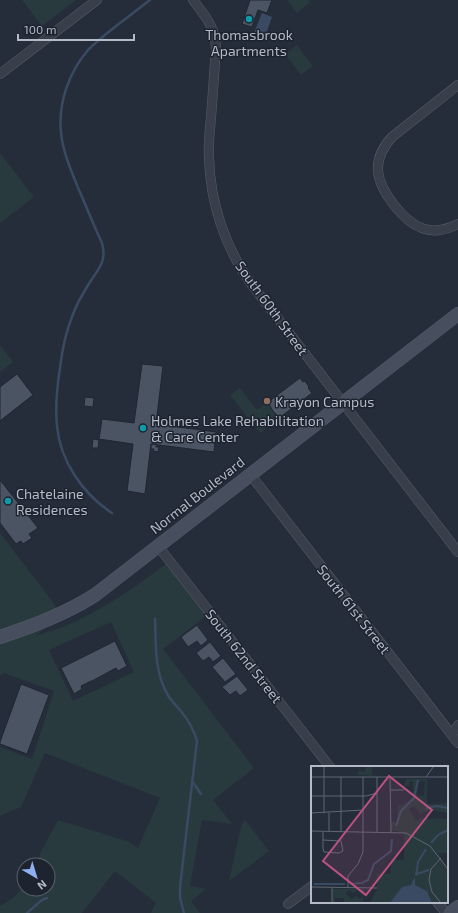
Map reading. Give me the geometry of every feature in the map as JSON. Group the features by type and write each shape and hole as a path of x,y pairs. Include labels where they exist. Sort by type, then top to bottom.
{"main road":[{"name":"Normal Boulevard","path":"0,637 48,620 77,606 104,588 458,314"},
{"path":"450,913 458,907"}],"street":[{"path":"0,74 96,0"},
{"name":"South 60th Street","path":"193,0 210,24 216,42 209,156 212,191 216,209 231,250 246,277 458,550"},
{"path":"458,85 387,142 379,160 378,170 381,186 386,195 407,220 429,230 438,230 458,224"},
{"name":"South 61st Street","path":"250,474 458,743"},
{"name":"South 62nd Street","path":"158,546 329,766"},
{"path":"452,735 458,725"},
{"path":"288,904 311,887"},
{"path":"439,903 446,913"}],"shaded area":[{"path":"22,0 76,0 42,26"},
{"path":"287,0 309,0 310,2 297,13"},
{"path":"297,45 313,66 301,75 285,54"},
{"path":"0,153 34,197 0,223"},
{"path":"0,345 13,362 0,372"},
{"path":"240,388 257,410 268,402 274,413 279,418 260,433 230,395"},
{"path":"0,533 62,614 35,636 89,615 139,584 170,561 210,613 163,649 254,768 213,800 232,824 202,820 190,886 206,889 191,901 200,913 151,913 156,903 115,871 82,913 0,913 0,906 16,895 16,897 56,897 56,857 38,857 58,820 127,841 138,848 160,798 45,753 21,807 0,816 0,747 32,759 54,691 4,673 0,676","holes":["111,622 134,672 73,701 49,650"]},
{"path":"245,820 269,851 229,881 239,835 242,824"}],"water":[{"path":"262,13 272,17 265,37 254,33"}],"building":[{"name":"Thomasbrook Apartments","path":"250,0 272,0 267,13 258,10 252,27 242,24"},
{"name":"Holmes Lake Rehabilitation & Care Center","path":"142,364 163,366 156,424 216,432 214,452 151,444 145,494 127,491 133,444 99,439 102,419 134,423"},
{"path":"17,374 33,395 0,421 0,387"},
{"name":"Krayon Campus","path":"300,378 303,382 305,381 312,393 279,418 274,413 268,402"},
{"path":"85,397 94,398 93,407 84,406"},
{"path":"93,439 99,440 98,448 92,448"},
{"path":"151,444 157,444 156,447 159,447 158,452 151,449"},
{"name":"Chatelaine Residences","path":"0,480 38,528 29,534 32,538 23,544 21,541 16,544 0,523"},
{"path":"197,625 208,640 201,646 197,641 188,647 181,637"},
{"path":"115,641 127,666 118,671 116,668 81,686 82,689 74,694 61,668"},
{"path":"210,642 221,656 213,662 209,657 203,661 196,653"},
{"path":"223,658 236,674 225,682 212,667"},
{"path":"237,676 248,690 240,696 236,691 230,695 222,687"},
{"path":"21,684 49,695 27,754 0,744"}],"waterway":[{"path":"112,513 101,505 75,476 63,452 57,426 57,389 66,336 76,308 99,268 104,255 102,243 65,154 61,132 61,110 70,78 75,68 88,50 150,0"},
{"path":"155,619 158,669 164,688 169,697 190,723 197,741 180,887 180,898 184,913"},
{"path":"192,781 201,794"},
{"path":"27,913 42,900 47,898"}],"place":[{"name":"Thomasbrook Apartments","path":"249,19"},
{"name":"Krayon Campus","path":"267,401"},
{"name":"Holmes Lake Rehabilitation & Care Center","path":"143,428"},
{"name":"Chatelaine Residences","path":"8,501"}]}
